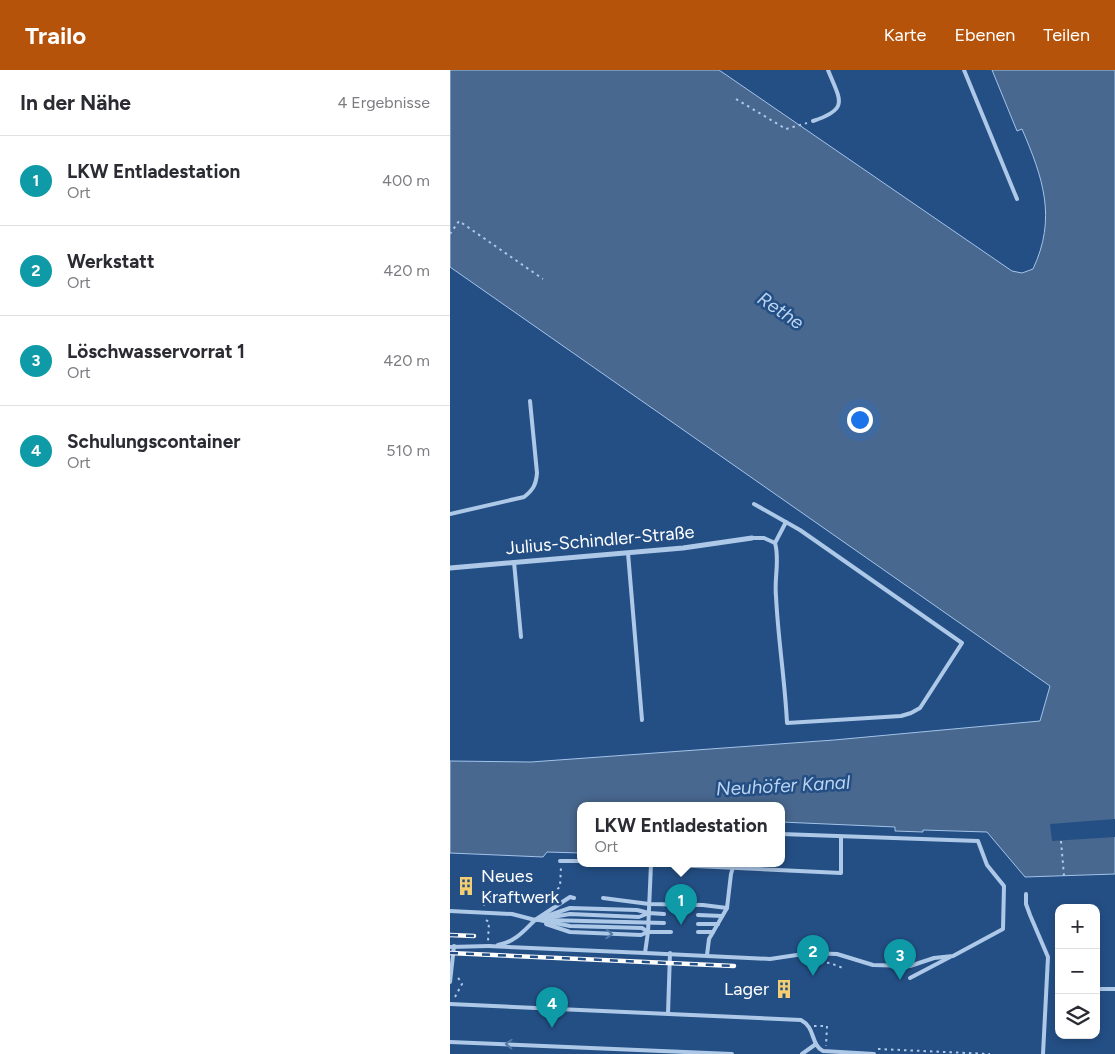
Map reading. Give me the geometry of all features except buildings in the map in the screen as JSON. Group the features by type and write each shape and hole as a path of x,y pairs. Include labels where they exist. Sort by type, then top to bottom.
{"street":[{"name":"Julius-Schindler-Straße","path":"450,568 683,548 752,538"}],"lane":[{"path":"813,121 835,112 840,100 828,70"},
{"path":"964,70 1017,199"},
{"path":"450,514 524,496 533,490 536,484 537,473 530,401"},
{"path":"752,538 764,538 774,542 778,553 776,596 785,680 787,723 900,716 920,708 962,643 816,541 754,504"},
{"path":"774,542 786,522"},
{"path":"628,552 642,720"},
{"path":"514,562 521,637"},
{"path":"785,834 978,841 987,865 1004,886 1003,929 910,978"},
{"path":"747,867 840,874 841,837"},
{"path":"560,861 577,861"},
{"path":"645,953 648,932 651,867"},
{"path":"707,955 709,939 727,908 734,867"},
{"path":"1026,894 1026,904 1048,957 1043,1054"},
{"path":"488,946 506,944 517,938 535,920 572,898"},
{"path":"603,898 649,904 703,905 727,908"},
{"path":"535,920 570,908 637,910 664,914"},
{"path":"450,911 512,914 570,932 641,935 648,932 671,932"},
{"path":"535,920 570,914 639,916 649,913"},
{"path":"698,915 722,916"},
{"path":"535,920 664,923"},
{"path":"535,920 570,926 642,928 648,932"},
{"path":"698,924 718,924"},
{"path":"698,932 713,932"},
{"path":"450,982 452,947 488,946 770,959 810,952 837,954 873,965 910,966 934,958 954,956"},
{"path":"668,1014 670,953"},
{"path":"1100,989 1115,989"},
{"path":"451,1004 801,1020 809,1026 816,1044 823,1051 874,1054"},
{"path":"450,1042 732,1054"},
{"path":"802,1054 816,1044"}],"path":[{"path":"736,98 786,129 813,121"},
{"path":"450,234 459,221 543,279"},
{"path":"1061,841 1064,876"},
{"path":"488,946 489,922 482,916 485,897 546,898 560,887 560,861"},
{"path":"451,1004 462,984 457,976"},
{"path":"809,1026 827,1026 826,1046"},
{"path":"874,1049 990,1054"}],"water":[{"path":"450,70 719,70 1012,271 1022,273 1033,269 1040,250 1046,215 1044,198 1036,164 1022,129 1017,131 992,70 1115,70 1115,874 1025,877 987,832 895,831 895,827 785,822 785,802 577,802 577,853 547,852 543,857 450,853 450,761 531,762 834,740 1040,721 1050,686 450,267"}],"pier":[{"path":"1115,819 1115,837 1052,841 1050,824"}],"railway":[{"path":"450,935 474,936"},
{"path":"450,953 734,966"}],"place":[{"name":"Neues Kraftwerk","path":"466,886"},
{"name":"LKW Entladestation","path":"681,925"},
{"name":"Werkstatt","path":"813,976"},
{"name":"Löschwasservorrat 1","path":"900,980"},
{"name":"Lager","path":"784,989"},
{"name":"Schulungscontainer","path":"552,1028"}],"water label":[{"name":"Rethe","path":"781,310"},
{"name":"Neuhöfer Kanal","path":"783,785"}]}
